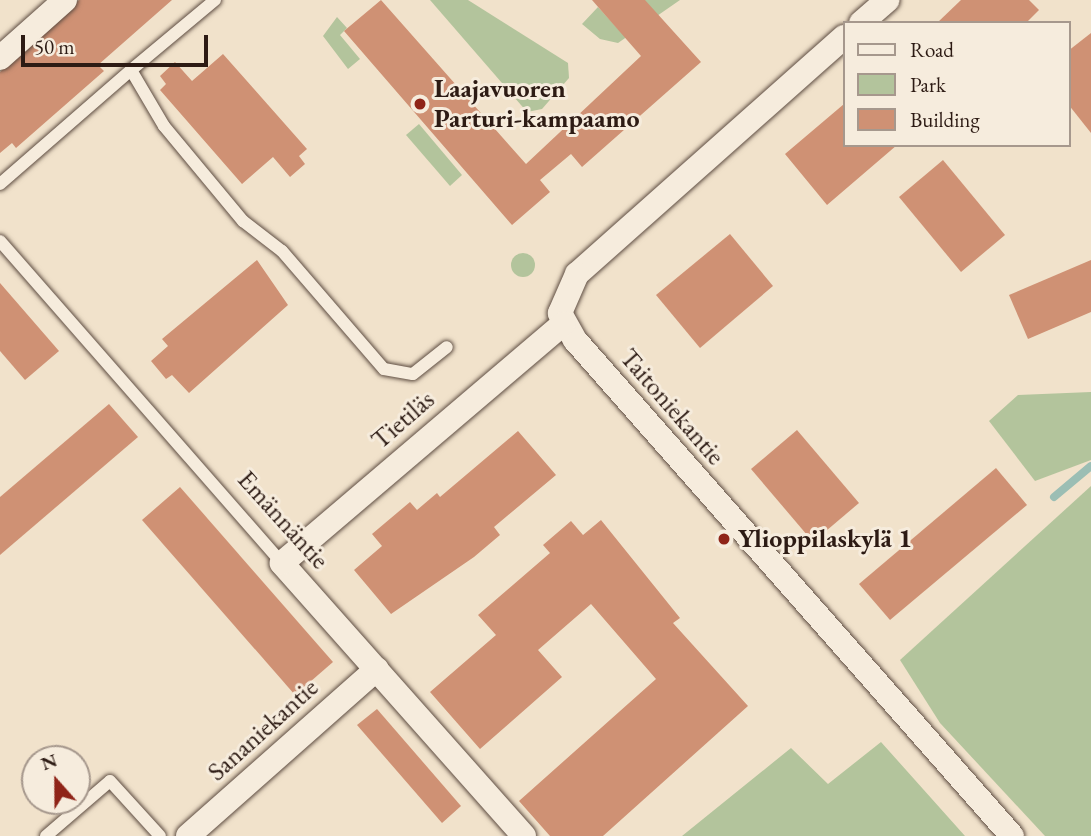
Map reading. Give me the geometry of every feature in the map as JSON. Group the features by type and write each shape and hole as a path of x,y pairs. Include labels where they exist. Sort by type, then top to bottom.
{"street":[{"path":"0,58 65,0"},
{"path":"863,21 887,0"},
{"path":"563,324 560,304 577,274 842,39"},
{"name":"Tietiläs","path":"282,563 563,324"},
{"name":"Taitoniekantie","path":"563,324 1012,836"},
{"name":"Emännäntie","path":"282,563 524,836"},
{"name":"Sananiekantie","path":"188,836 377,669"}],"lane":[{"path":"0,184 215,0"},
{"path":"131,70 164,126 243,221 282,251 384,369 413,373 447,347"},
{"name":"Emännäntie","path":"0,241 282,563"},
{"path":"46,836 110,780 160,836"}],"green space":[{"path":"430,0 468,0 568,63 569,78 542,109 527,112"},
{"path":"645,0 680,0 618,43 600,39 582,24 598,7 618,29"},
{"path":"337,17 347,28 340,35 360,59 348,69 323,36"},
{"path":"419,124 462,175 450,186 406,135"},
{"path":"523,253 532,256 535,265 532,274 523,277 514,274 511,265 514,256"},
{"path":"1091,392 1091,460 1035,481 989,421 1018,395"},
{"path":"1091,486 1091,836 1045,836 940,723 900,660"},
{"path":"881,742 965,836 682,836 791,748 828,784"}],"building":[{"path":"79,0 172,0 98,65 104,71 16,148 12,143 0,153 0,72"},
{"path":"381,0 526,164 641,56 592,0 645,0 701,62 582,167 571,154 540,180 550,192 512,225 344,31"},
{"path":"961,0 1029,0 1039,10 1028,21 939,21"},
{"path":"1091,33 1091,133 1070,107 1070,49"},
{"path":"223,54 307,149 299,156 305,164 290,177 273,157 242,184 160,90 166,84 160,76 175,62 192,81"},
{"path":"842,106 842,147 895,147 827,205 785,154"},
{"path":"943,160 1005,235 961,272 899,197"},
{"path":"730,234 773,286 700,348 656,295"},
{"path":"257,260 288,305 189,393 172,375 166,379 151,361 168,346 162,339"},
{"path":"1091,260 1091,312 1028,339 1009,295"},
{"path":"0,283 59,351 25,380 0,351"},
{"path":"109,404 138,437 0,555 0,497"},
{"path":"797,430 859,503 813,542 751,469"},
{"path":"518,431 556,475 494,527 500,535 474,557 391,614 354,570 382,546 372,534 410,502 417,510 437,493 440,497"},
{"path":"996,468 1027,505 890,620 859,584"},
{"path":"180,487 333,662 295,695 142,520"},
{"path":"601,520 680,618 673,623 748,706 603,836 550,836 519,801 656,679 591,604 538,650 562,677 480,749 430,692 496,635 478,615 550,553 543,545 571,521 583,535"},
{"path":"377,709 461,806 442,823 357,725"}],"waterway":[{"path":"1054,497 1091,466"}],"place":[{"name":"Laajavuoren Parturi-kampaamo","path":"420,104"},
{"name":"Ylioppilaskylä 1","path":"724,539"}]}
